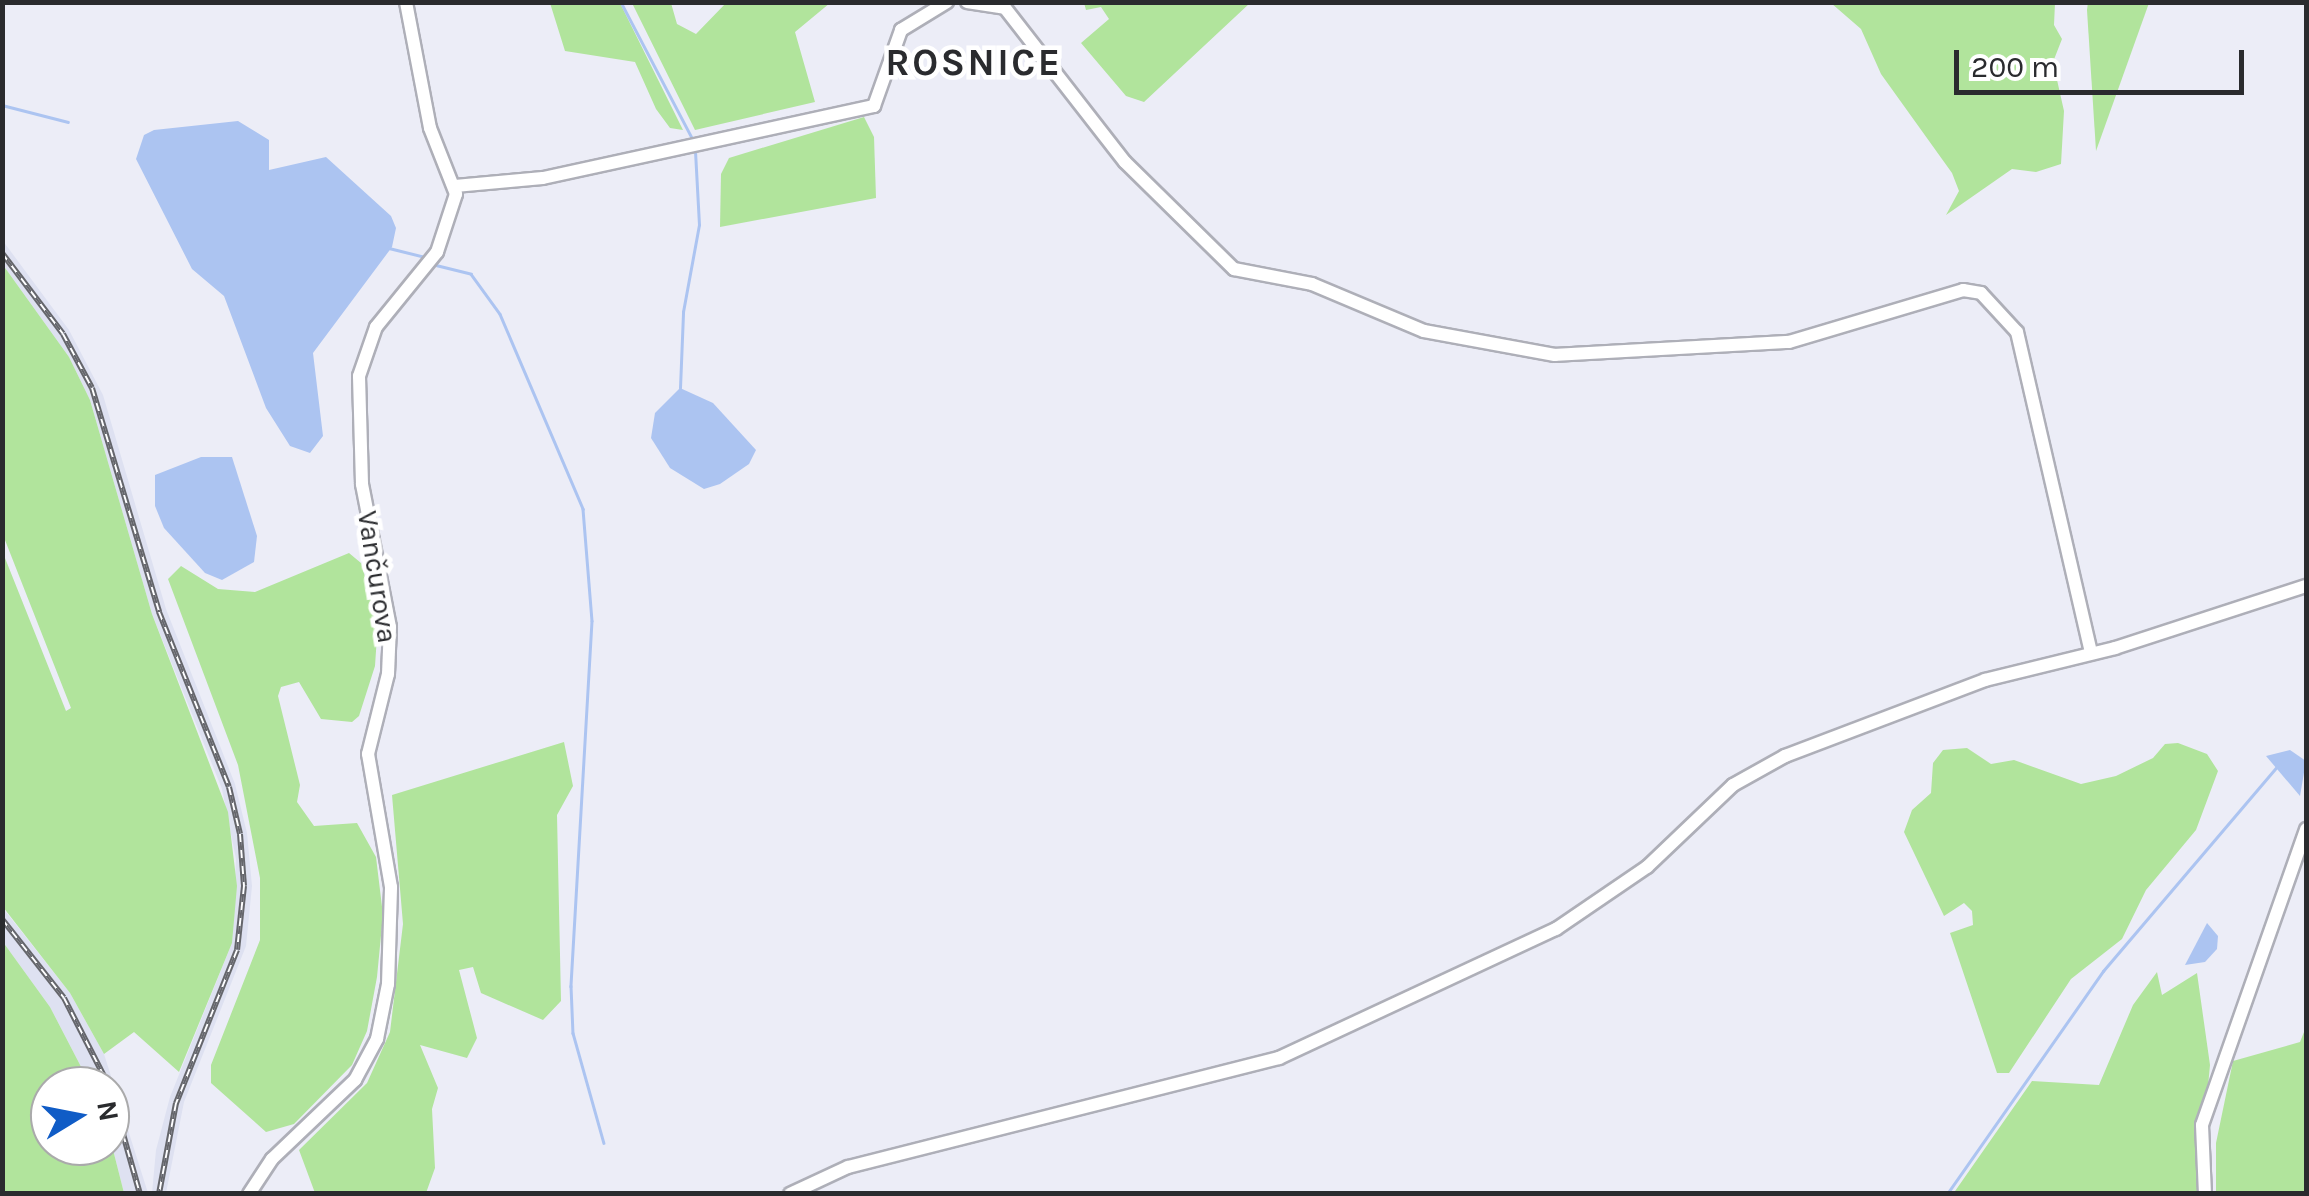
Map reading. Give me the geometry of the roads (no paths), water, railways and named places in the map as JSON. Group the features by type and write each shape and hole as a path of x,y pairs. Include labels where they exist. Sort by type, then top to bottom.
{"street":[{"path":"406,2 430,128 455,186 543,178 874,106 901,30 946,2"},
{"path":"967,2 1005,8 1126,162 1234,269 1312,284 1424,331 1556,356 1789,342 1963,290 1980,292 2017,332 2091,653"},
{"name":"Vančurova","path":"249,1194 272,1159 356,1080 382,1017 393,912 368,754 390,645 362,484 359,385 376,327 444,238 455,186"},
{"path":"790,1194 848,1167 1278,1058 1556,929 1647,868 1732,785 1785,756 1984,680 2091,653 2306,586"},
{"path":"2206,1194 2202,1125 2306,828"}],"water":[{"path":"238,121 269,140 269,170 326,157 391,216 396,228 392,247 313,353 323,436 310,453 290,446 266,408 224,296 192,269 136,159 144,135 154,130"},
{"path":"680,388 713,403 756,450 749,464 720,484 704,489 670,468 651,438 655,413"},
{"path":"201,457 232,457 257,536 254,562 222,580 205,573 164,528 155,506 155,475"},
{"path":"2290,750 2306,761 2300,796 2266,756"},
{"path":"2207,923 2218,936 2217,949 2205,962 2185,965"}],"waterway":[{"path":"621,2 692,138"},
{"path":"2,105 68,122"},
{"path":"680,388 683,312 699,225 695,151"},
{"path":"389,248 425,257"},
{"path":"436,265 471,274 500,314 583,509 592,621 571,986 573,1033 604,1143"},
{"path":"1947,1194 2103,971 2276,768"}],"railway":[{"path":"2,253 63,334 92,388 159,612 229,787 240,834 244,886 237,950 176,1103 159,1194"},
{"path":"2,919 64,998 99,1066"},
{"path":"130,1159 140,1194"}],"district":[{"name":"ROSNICE","path":"974,63"}]}
